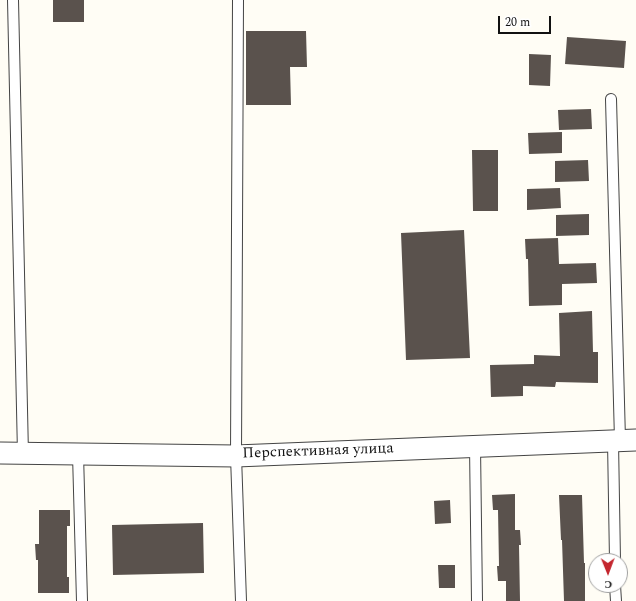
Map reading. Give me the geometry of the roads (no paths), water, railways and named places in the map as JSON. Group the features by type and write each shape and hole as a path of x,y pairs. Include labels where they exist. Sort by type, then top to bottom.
{"street":[{"name":"Перспективная улица","path":"0,453 236,456 623,440"}],"lane":[{"path":"13,0 23,454"},
{"path":"238,0 236,456 241,601"},
{"path":"611,99 623,440 616,553"},
{"path":"475,446 477,601"},
{"path":"78,454 82,601"}]}
